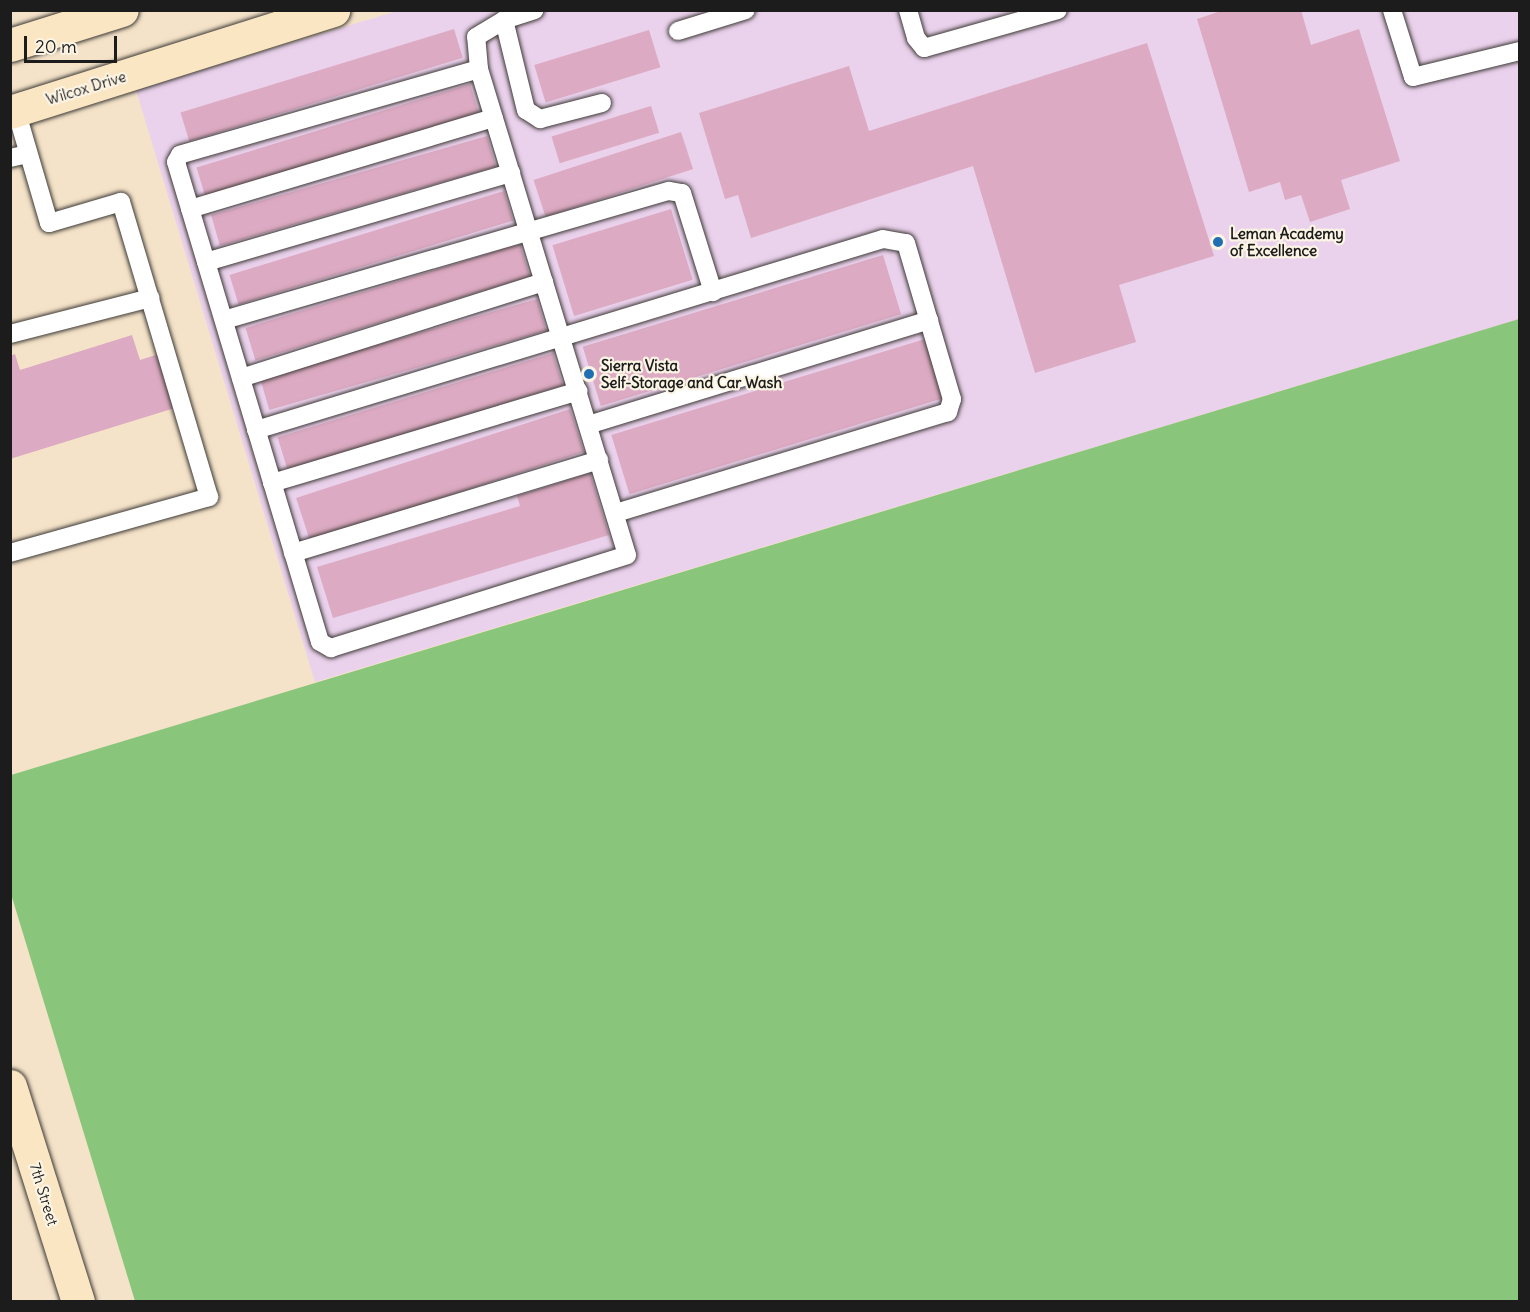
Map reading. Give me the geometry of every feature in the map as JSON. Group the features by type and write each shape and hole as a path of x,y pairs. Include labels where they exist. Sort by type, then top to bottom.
{"street":[{"path":"10,45 122,10"},
{"name":"Wilcox Drive","path":"13,111 333,10"},
{"name":"7th Street","path":"10,1086 78,1302"}],"lane":[{"path":"479,69 180,155 176,162 320,642 331,648 627,555 479,69 476,37 504,21 534,10"},
{"path":"678,31 746,10"},
{"path":"908,10 916,38 924,48 1058,10"},
{"path":"1392,10 1413,77 1520,51"},
{"path":"504,21 526,110 540,119 602,103"},
{"path":"10,553 209,497 121,202 49,223 19,156 13,111"},
{"path":"190,209 494,118"},
{"path":"206,262 511,173"},
{"path":"224,320 669,191 682,193 713,292"},
{"path":"256,430 895,239 906,243 952,399 948,412 615,513"},
{"path":"241,378 544,282"},
{"path":"10,334 150,298"},
{"path":"588,424 929,320"},
{"path":"272,483 578,391"},
{"path":"293,553 599,460"}],"shaded area":[{"path":"397,11 1519,11 1519,319 315,682 136,90"}],"green space":[{"path":"1519,319 1519,1301 135,1301 11,894 11,775"}],"building":[{"path":"1224,10 1301,10 1311,45 1359,29 1400,161 1341,180 1350,209 1310,222 1301,195 1285,200 1280,182 1249,192 1197,19"},
{"path":"454,29 463,58 189,141 180,113"},
{"path":"649,30 660,67 546,102 534,65"},
{"path":"1147,43 1214,256 1119,285 1136,342 1035,373 973,166 751,238 738,195 725,199 699,113 849,66 869,131"},
{"path":"470,84 479,113 205,196 196,168"},
{"path":"651,106 659,133 560,163 552,136"},
{"path":"681,132 693,169 546,217 534,180"},
{"path":"487,136 496,167 220,246 211,215"},
{"path":"504,191 513,221 239,305 230,275"},
{"path":"671,209 693,280 574,316 552,245"},
{"path":"520,244 530,277 255,360 246,328"},
{"path":"883,255 901,314 601,406 583,347"},
{"path":"537,299 546,331 269,410 260,378"},
{"path":"132,335 140,360 162,353 178,407 10,459 10,356 15,354 20,370"},
{"path":"925,339 943,398 629,494 611,435"},
{"path":"553,353 563,386 288,470 278,437"},
{"path":"570,409 584,452 310,541 296,498"},
{"path":"590,473 609,535 333,618 317,567 520,506 517,496"}],"place":[{"name":"Leman Academy of Excellence","path":"1218,242"},
{"name":"Sierra Vista Self-Storage and Car Wash","path":"589,374"}]}
